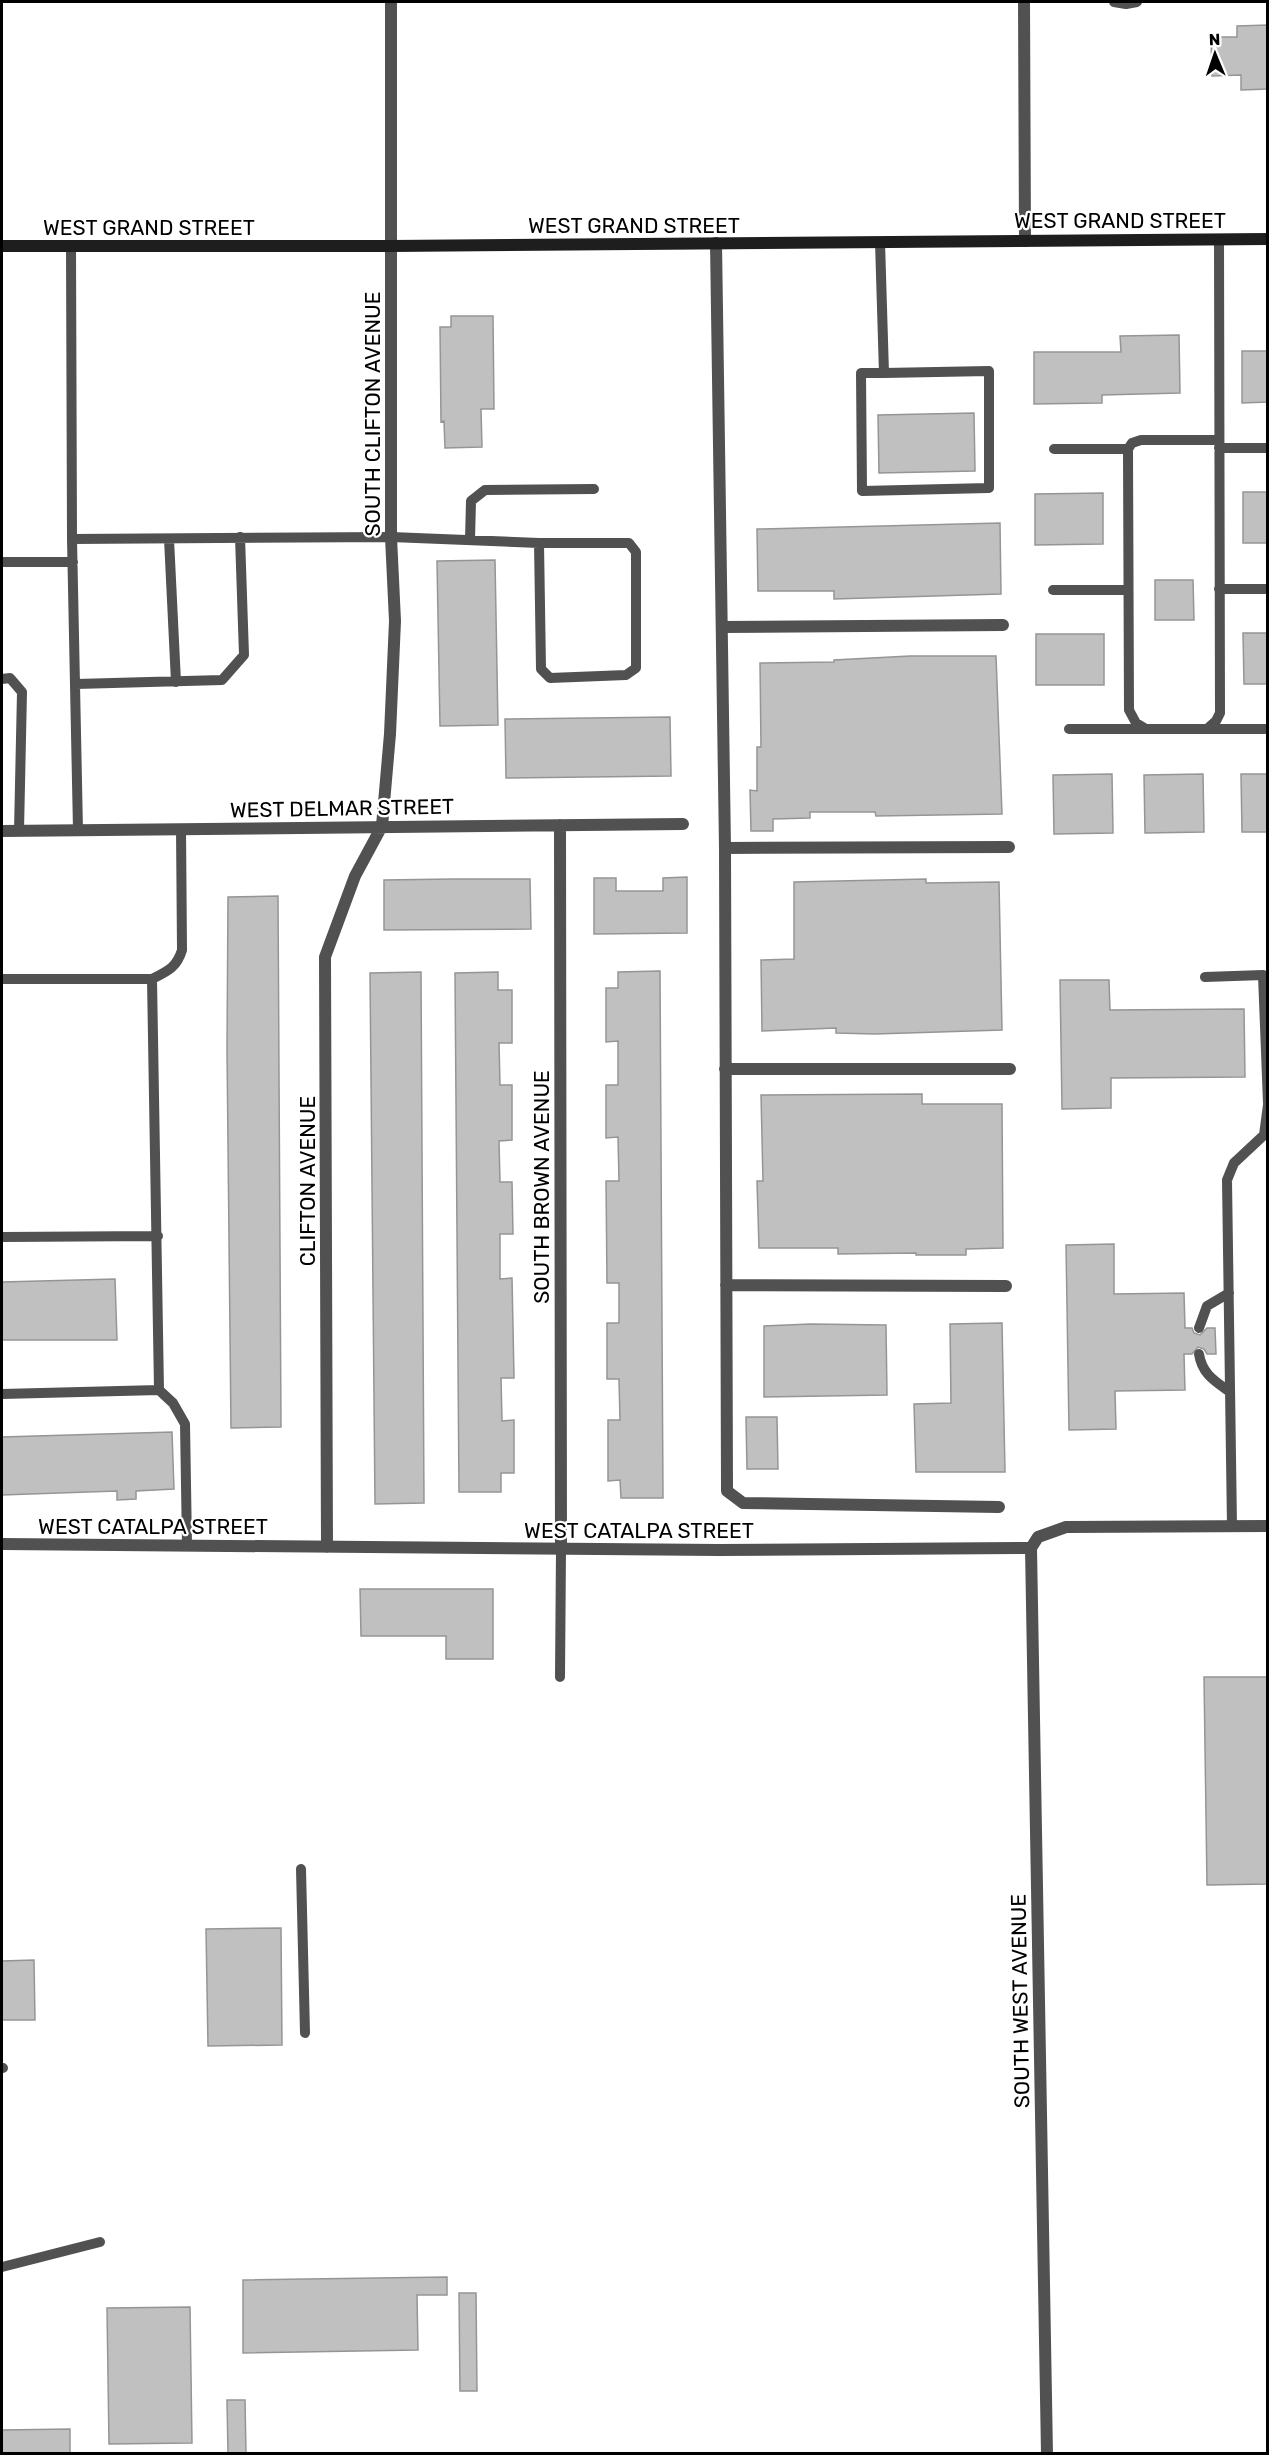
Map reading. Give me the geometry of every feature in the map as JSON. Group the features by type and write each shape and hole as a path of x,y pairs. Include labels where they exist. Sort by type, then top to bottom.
{"main road":[{"name":"WEST GRAND STREET","path":"2,246 391,246 1268,239"}],"street":[{"name":"SOUTH CLIFTON AVENUE","path":"382,826 390,734 395,621 392,537 391,2"},
{"path":"1024,2 1025,241"},
{"path":"716,243 725,848 727,1491 743,1503 999,1507"},
{"path":"722,627 1004,625"},
{"name":"WEST DELMAR STREET","path":"2,831 683,824"},
{"name":"SOUTH BROWN AVENUE","path":"560,825 561,1549"},
{"name":"CLIFTON AVENUE","path":"327,1546 325,957 355,876 382,826"},
{"path":"725,848 1009,847"},
{"path":"726,1069 1010,1069"},
{"path":"726,1285 1006,1286"},
{"path":"1032,1548 1038,1537 1066,1527 1268,1526"},
{"name":"WEST CATALPA STREET","path":"2,1544 561,1549 1032,1548"},
{"name":"SOUTH WEST AVENUE","path":"1032,1548 1047,2454"}],"lane":[{"path":"1114,2 1137,2"},
{"path":"1207,729 1216,721 1220,713 1219,239"},
{"path":"880,242 884,373"},
{"path":"71,246 72,539 78,830"},
{"path":"989,371 989,488 862,491 861,373 884,373 989,371"},
{"path":"1146,729 1136,723 1129,710 1128,449 1132,443 1141,440 1268,448"},
{"path":"1054,449 1128,449"},
{"path":"470,540 471,501 485,490 594,489"},
{"path":"76,684 222,680 244,655 240,537"},
{"path":"72,539 392,537 539,543 629,543 636,552 636,668 626,675 550,678 541,669 539,543"},
{"path":"169,538 176,682"},
{"path":"2,562 73,562"},
{"path":"1219,589 1268,589"},
{"path":"1053,590 1128,590"},
{"path":"2,679 10,678 22,692 20,831"},
{"path":"1069,729 1268,729"},
{"path":"2,980 152,979 171,970 179,962 183,950 181,829"},
{"path":"1205,977 1263,975 1268,1104 1264,1135 1234,1163 1227,1180 1232,1526"},
{"path":"152,979 159,1390"},
{"path":"2,1237 158,1236"},
{"path":"1199,1328 1207,1306 1229,1293"},
{"path":"1200,1354 1201,1365 1207,1376 1230,1392"},
{"path":"2,1394 159,1390 173,1403 184,1424 187,1545"},
{"path":"560,1677 561,1549"},
{"path":"301,1869 305,2033"},
{"path":"2,2266 100,2242"}],"building":[{"path":"1268,25 1268,89 1241,90 1241,75 1212,76 1211,37 1237,37 1237,26"},
{"path":"451,316 493,316 494,409 481,409 482,447 445,448 444,421 441,422 440,327 451,327"},
{"path":"1179,335 1180,393 1102,395 1102,403 1034,404 1034,352 1121,352 1120,336"},
{"path":"1242,351 1268,351 1268,402 1242,403"},
{"path":"974,413 975,471 879,473 878,415"},
{"path":"1243,492 1268,492 1268,543 1243,543"},
{"path":"1103,493 1103,544 1035,545 1035,494"},
{"path":"1000,523 1001,594 834,599 834,591 758,591 757,529"},
{"path":"495,560 498,725 440,726 437,561"},
{"path":"1155,580 1193,580 1194,620 1155,620"},
{"path":"1243,633 1268,633 1268,684 1244,684"},
{"path":"1036,634 1104,634 1104,685 1036,685"},
{"path":"910,656 996,656 1002,814 876,816 875,812 810,812 810,818 773,819 773,831 751,831 750,790 757,791 757,747 761,747 760,663 834,662 834,660"},
{"path":"670,717 671,776 506,778 505,719"},
{"path":"1112,774 1113,833 1054,834 1053,775"},
{"path":"1203,774 1204,832 1145,833 1144,775"},
{"path":"1241,774 1268,774 1268,832 1242,832"},
{"path":"687,877 687,933 594,934 594,878 616,878 616,891 663,891 663,878"},
{"path":"530,879 531,929 384,930 384,880"},
{"path":"926,879 926,883 999,882 1002,1030 875,1034 836,1033 836,1028 762,1031 761,960 794,959 794,882"},
{"path":"278,896 281,1427 231,1428 227,1050 228,897"},
{"path":"660,971 663,1498 621,1498 620,1480 608,1481 608,1420 620,1420 619,1379 607,1379 607,1323 619,1323 619,1283 607,1283 606,1181 619,1181 618,1137 606,1138 606,1085 618,1085 618,1041 606,1042 606,988 618,988 618,972"},
{"path":"421,972 424,1503 375,1504 370,973"},
{"path":"498,972 498,990 512,990 512,1043 499,1043 500,1085 512,1085 512,1140 499,1141 500,1182 512,1182 513,1234 500,1234 500,1279 512,1278 514,1378 501,1378 502,1421 514,1420 514,1473 501,1473 501,1492 459,1492 455,973"},
{"path":"1060,980 1109,980 1110,1010 1244,1009 1245,1077 1111,1078 1111,1108 1062,1109"},
{"path":"922,1094 922,1104 1002,1104 1003,1248 966,1249 966,1255 916,1255 916,1253 838,1254 838,1248 759,1248 757,1181 763,1181 761,1095"},
{"path":"1114,1244 1114,1294 1184,1293 1185,1328 1192,1328 1194,1333 1200,1335 1207,1328 1215,1328 1216,1354 1207,1354 1204,1349 1198,1347 1192,1354 1184,1354 1185,1390 1115,1391 1116,1429 1069,1430 1066,1245"},
{"path":"115,1279 117,1340 2,1340 2,1282"},
{"path":"1002,1323 1005,1472 916,1472 914,1404 951,1403 950,1324"},
{"path":"886,1325 887,1395 764,1397 764,1326"},
{"path":"746,1417 777,1417 778,1469 747,1469"},
{"path":"172,1432 174,1489 136,1491 136,1499 117,1500 117,1491 2,1495 2,1437"},
{"path":"360,1589 493,1589 493,1659 446,1659 446,1636 361,1636"},
{"path":"1204,1677 1268,1677 1268,1884 1207,1885"},
{"path":"281,1928 282,2045 208,2046 206,1929"},
{"path":"34,1960 35,2020 2,2020 2,1961"},
{"path":"447,2277 447,2295 417,2295 418,2350 243,2353 243,2280"},
{"path":"459,2293 476,2293 477,2391 460,2391"},
{"path":"190,2307 192,2443 109,2444 107,2308"},
{"path":"227,2400 245,2400 246,2454 228,2454"},
{"path":"70,2429 70,2454 2,2454 2,2430"}]}
